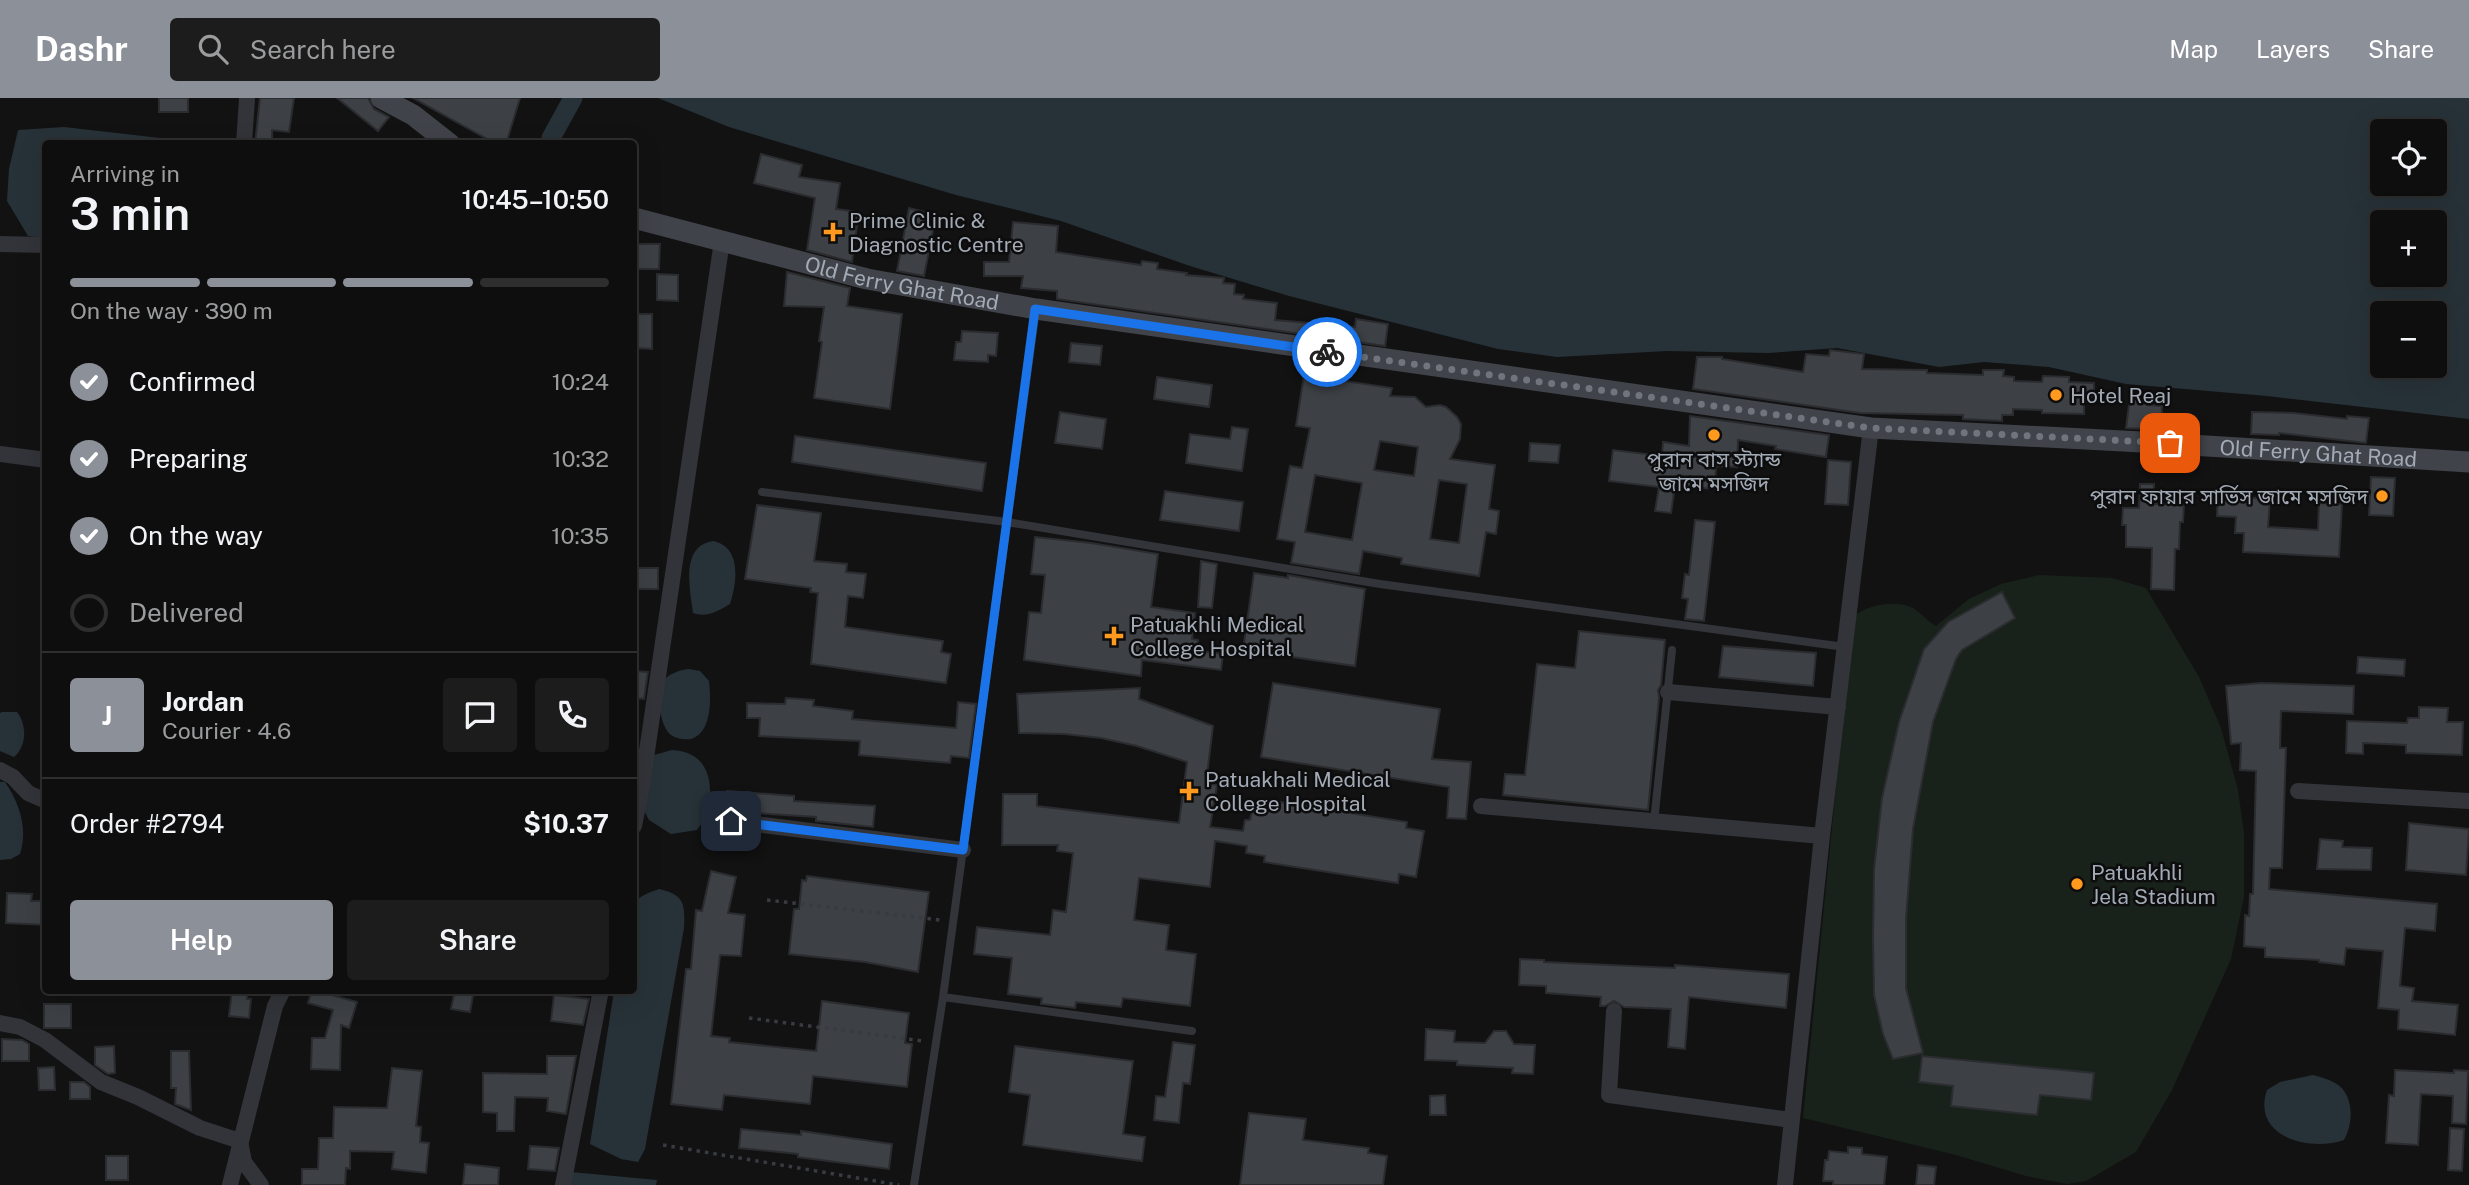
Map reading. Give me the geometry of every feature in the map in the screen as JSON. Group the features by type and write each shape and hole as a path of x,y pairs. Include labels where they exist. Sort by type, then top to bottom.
{"street":[{"path":"244,140 247,98"},
{"path":"381,98 413,115 445,140"},
{"name":"Old Ferry Ghat Road","path":"637,219 867,279 1035,309 1871,428 2469,462"},
{"path":"637,811 722,241"},
{"path":"0,244 42,245"},
{"path":"1785,1185 1822,836 1871,428"},
{"path":"0,454 42,459"},
{"path":"1668,692 1838,707"},
{"path":"0,770 28,793 42,800"},
{"path":"2298,791 2469,801"},
{"path":"1481,806 1822,836"},
{"path":"731,821 963,850"},
{"path":"230,1185 275,1006 281,994"},
{"path":"563,1185 600,994"},
{"path":"1614,1011 1609,1095 1791,1120"},
{"path":"0,1023 20,1027 45,1040 101,1082 200,1128 240,1141"},
{"path":"240,1141 244,1162 261,1185"}],"lane":[{"path":"914,1185 943,997 1035,309"},
{"path":"762,492 1007,522 1380,584 1845,647"},
{"path":"1654,822 1672,650"},
{"path":"943,997 1192,1031"}],"path":[{"path":"767,900 953,922"},
{"path":"749,1018 936,1042"},
{"path":"663,1145 899,1185"}],"shaded area":[{"path":"658,98 2469,98 2469,419 2267,396 2126,384 2049,367 1984,362 1939,367 1837,348 1768,353 1667,351 1557,357 1498,349 1289,296 1190,266 1061,221 956,195 729,127"},
{"path":"64,127 172,140 42,140 42,238 28,236 7,201 9,169 18,130"},
{"path":"713,541 729,550 733,558 735,576 730,604 708,614 693,613 689,581 691,560 696,551"},
{"name":"Patuakhli Jela Stadium","path":"2039,575 2112,578 2146,588 2199,677 2221,728 2238,790 2244,833 2244,897 2231,959 2172,1090 2136,1152 2086,1181 2067,1184 2026,1176 1956,1155 1803,1118 1853,617 1865,609 1898,604 1913,608 1936,626 1969,599 2001,584","holes":["2002,593 2015,618 1962,650 1956,659 1933,722 1913,829 1906,919 1906,988 1923,1053 1874,995 1874,870 1882,798 1899,722 1924,649 1948,622"]},
{"path":"689,669 700,671 709,681 710,706 703,730 698,736 683,739 667,731 660,711 659,695 662,684 670,675"},
{"path":"2,712 17,712 23,723 23,742 14,757 0,751"},
{"path":"672,750 694,756 704,766 711,799 709,813 697,830 671,834 649,820 643,809 654,755"},
{"path":"0,782 5,782 15,799 23,835 20,854 11,859 0,860"},
{"path":"659,889 679,898 684,913 684,928 645,1149 638,1162 621,1159 590,1144 614,994 637,994 637,901"},
{"path":"2313,1075 2335,1083 2346,1094 2351,1117 2344,1140 2315,1144 2300,1142 2275,1130 2268,1119 2264,1106 2267,1090 2280,1082"},
{"path":"571,1172 657,1180 656,1185 570,1185"}],"building":[{"path":"159,98 188,98 188,112 159,112"},
{"path":"260,98 294,98 289,132 272,130 272,140 255,140"},
{"path":"337,98 368,98 374,109 389,117 378,131"},
{"path":"413,98 520,98 507,140 487,139"},
{"name":"Prime Clinic & Diagnostic Centre","path":"761,154 802,165 799,177 840,183 836,209 859,212 852,262 807,250 815,198 754,183"},
{"path":"909,208 936,215 924,276 897,271"},
{"path":"1013,222 1058,226 1056,252 1141,265 1142,261 1158,263 1157,269 1224,278 1223,283 1235,284 1234,294 1244,295 1243,299 1277,303 1275,320 1355,327 1356,319 1388,324 1385,346 1057,299 1057,291 1021,288 1023,276 984,276 984,262 1009,262"},
{"path":"638,244 660,244 659,269 637,269"},
{"path":"787,272 850,288 847,306 902,314 890,409 814,398 824,307 784,306"},
{"path":"657,274 678,275 678,301 657,300"},
{"path":"637,314 652,314 652,349 637,348"},
{"path":"962,331 998,333 996,356 988,355 988,362 954,360 956,342 961,342"},
{"path":"1071,343 1102,346 1100,365 1069,362"},
{"path":"1830,350 1864,354 1862,369 1927,370 1927,373 1983,375 1983,370 2004,370 2003,376 2014,377 2014,381 2042,382 2043,376 2069,377 2069,382 2094,383 2094,397 2084,397 2084,414 2013,409 2013,415 2002,415 2002,421 1963,419 1963,415 1860,413 1693,389 1697,357 1722,357 1803,372 1806,354 1829,356"},
{"path":"1304,375 1392,388 1390,396 1415,397 1426,407 1446,407 1461,424 1460,439 1450,459 1495,465 1489,509 1499,511 1496,534 1486,532 1479,576 1401,564 1402,558 1363,551 1359,574 1291,563 1295,542 1277,539 1290,466 1302,468 1310,428 1296,426","holes":["1380,441 1418,447 1414,476 1374,470","1315,475 1362,483 1352,540 1305,532","1439,480 1467,484 1459,543 1430,539"]},
{"path":"1157,377 1212,385 1209,407 1154,399"},
{"path":"2130,397 2147,398 2147,405 2162,406 2161,430 2126,428"},
{"path":"1060,412 1106,419 1102,449 1055,443"},
{"path":"2252,412 2347,419 2347,416 2369,418 2366,443 2279,433 2251,434"},
{"path":"1690,416 1829,435 1826,457 1738,440 1737,467 1716,466 1715,489 1675,486 1671,513 1655,511 1659,487 1609,481 1613,450 1662,456 1663,442 1689,446"},
{"path":"1232,427 1248,429 1242,471 1186,463 1190,434 1230,439"},
{"path":"795,436 986,463 982,491 792,462"},
{"path":"1530,443 1560,445 1558,463 1529,461"},
{"path":"1828,460 1851,462 1848,505 1825,504"},
{"name":"পুরান ফায়ার সার্ভিস জামে মসজিদ","path":"2371,477 2395,478 2393,516 2369,515"},
{"path":"2140,484 2154,484 2153,504 2184,504 2179,549 2175,549 2174,590 2151,589 2152,548 2126,547 2126,525 2122,525 2123,508 2139,508"},
{"path":"1165,491 1243,502 1239,531 1160,520"},
{"path":"2218,491 2241,492 2241,497 2270,499 2268,527 2318,530 2319,503 2342,504 2339,557 2243,552 2244,533 2235,533 2236,517 2217,516"},
{"path":"757,505 821,513 814,561 847,564 846,572 866,574 863,598 848,596 845,627 943,641 941,652 951,654 946,683 811,664 818,593 810,592 811,588 745,579"},
{"path":"1695,520 1715,522 1704,621 1685,619 1688,599 1682,598 1685,574 1689,575"},
{"path":"1035,537 1158,554 1151,607 1195,613 1192,639 1198,640 1197,651 1223,654 1221,670 1142,660 1141,676 1024,660 1029,612 1041,613 1045,575 1031,574"},
{"path":"1201,561 1217,564 1212,608 1198,607"},
{"path":"637,568 658,568 658,589 637,589"},
{"path":"1254,573 1288,578 1288,575 1365,589 1355,666 1243,650"},
{"path":"2002,592 2015,618 1962,650 1956,659 1933,722 1913,829 1906,919 1906,988 1923,1053 1893,1059 1883,1034 1874,995 1874,870 1882,798 1899,722 1924,649 1948,622"},
{"path":"1579,631 1665,640 1648,810 1503,795 1505,774 1525,775 1537,664 1575,668"},
{"path":"1723,646 1816,653 1813,686 1719,677"},
{"path":"2358,657 2405,660 2404,676 2357,673"},
{"path":"637,671 648,672 644,699 637,698"},
{"path":"1273,683 1440,709 1432,759 1471,762 1466,819 1447,818 1449,787 1261,757"},
{"path":"2261,683 2354,686 2353,714 2281,711 2280,748 2286,748 2282,868 2270,868 2269,889 2437,904 2435,931 2405,928 2400,986 2414,988 2412,1001 2458,1005 2455,1035 2398,1029 2399,1010 2378,1008 2383,951 2346,948 2344,965 2319,960 2265,957 2265,948 2244,946 2245,915 2249,916 2250,894 2253,894 2256,771 2240,770 2241,743 2231,744 2226,686"},
{"name":"Patuakhali Medical College Hospital","path":"1140,688 1139,699 1213,726 1206,783 1217,785 1210,827 1243,831 1245,820 1250,820 1253,807 1272,810 1274,801 1407,822 1406,828 1424,831 1416,877 1399,874 1398,883 1264,862 1265,856 1246,853 1247,846 1215,841 1210,887 1139,878 1134,920 1169,925 1166,950 1196,954 1190,1006 1123,998 1121,1007 1076,1002 1075,1008 1041,1004 1042,998 1008,994 1012,958 974,954 977,927 1050,935 1053,910 1066,912 1073,853 1057,851 1058,845 1002,845 1003,794 1037,794 1037,806 1179,823 1187,762 1101,738 1019,733 1017,694"},
{"path":"786,698 814,700 813,706 853,711 852,719 956,728 958,702 976,704 969,758 951,756 950,763 859,755 860,741 759,736 760,718 747,718 747,703 785,704"},
{"path":"2419,707 2448,708 2447,722 2463,722 2462,755 2406,753 2406,745 2363,743 2363,754 2346,753 2347,721 2407,723 2408,718 2419,718"},
{"path":"727,791 794,796 794,801 875,806 873,827 816,821 816,817 726,811"},
{"path":"2409,823 2469,829 2466,875 2406,870"},
{"path":"2320,839 2343,841 2342,847 2372,848 2371,870 2317,869"},
{"path":"711,871 736,877 728,913 745,915 741,956 720,955 711,1036 730,1038 729,1042 816,1051 822,1001 909,1013 905,1043 912,1044 907,1087 813,1076 810,1104 724,1095 722,1110 671,1104 686,969 691,969 696,910 702,911"},
{"path":"807,876 929,892 918,972 865,962 789,954 794,909 799,909 802,880 806,881"},
{"path":"7,893 32,894 31,901 42,901 42,925 6,923"},
{"path":"1520,959 1675,968 1675,965 1789,974 1786,1008 1689,997 1685,1049 1668,1047 1671,1009 1624,1007 1614,1001 1600,1006 1601,997 1546,993 1546,986 1519,985"},
{"path":"232,994 248,994 247,999 251,999 249,1018 229,1016"},
{"path":"311,994 328,994 357,1002 349,1028 341,1025 340,1070 311,1069 312,1038 325,1038 333,1010 308,1003"},
{"path":"454,994 473,994 470,1012 451,1009"},
{"path":"554,995 589,999 583,1025 551,1021"},
{"path":"44,1004 71,1004 71,1028 44,1028"},
{"path":"1426,1029 1455,1031 1454,1042 1485,1043 1494,1031 1506,1031 1514,1044 1535,1045 1533,1074 1512,1073 1513,1068 1425,1060"},
{"path":"2,1039 22,1040 29,1044 29,1061 2,1061"},
{"path":"1173,1042 1195,1045 1190,1084 1183,1083 1179,1123 1154,1120 1156,1096 1165,1097"},
{"path":"114,1046 115,1073 108,1074 95,1065 95,1047"},
{"path":"1015,1046 1133,1061 1123,1134 1145,1137 1142,1161 1023,1145 1030,1095 1009,1092"},
{"path":"171,1051 189,1051 191,1110 175,1104 176,1088 171,1088"},
{"path":"547,1056 576,1056 566,1114 547,1111 548,1098 515,1097 514,1131 497,1131 497,1113 483,1112 483,1073 547,1074"},
{"path":"1922,1056 2094,1073 2091,1100 2040,1095 2037,1115 1951,1106 1953,1086 1919,1082"},
{"path":"54,1067 55,1090 39,1090 38,1068"},
{"path":"392,1068 422,1071 416,1126 421,1127 420,1142 429,1143 426,1173 392,1169 394,1152 350,1151 350,1169 346,1168 345,1185 302,1185 302,1169 318,1169 319,1138 333,1138 334,1107 387,1108"},
{"path":"2395,1070 2454,1073 2454,1070 2468,1071 2466,1124 2452,1123 2453,1096 2421,1094 2418,1145 2386,1143 2389,1095 2394,1096"},
{"path":"70,1082 84,1082 90,1087 90,1099 70,1099"},
{"path":"1445,1095 1446,1115 1430,1115 1430,1096"},
{"path":"1249,1113 1306,1119 1303,1140 1369,1148 1368,1153 1387,1156 1383,1185 1240,1185"},
{"path":"2450,1128 2464,1129 2462,1171 2448,1170"},
{"path":"741,1129 801,1135 801,1131 892,1144 889,1169 798,1157 798,1154 739,1148"},
{"path":"530,1146 559,1148 555,1171 528,1169"},
{"path":"1848,1147 1862,1148 1862,1154 1887,1157 1884,1185 1833,1185 1833,1181 1823,1181 1825,1160 1828,1160 1829,1151 1848,1153"},
{"path":"106,1156 128,1156 128,1180 106,1180"},
{"path":"465,1164 499,1168 498,1185 463,1185"},
{"path":"1918,1165 1936,1167 1934,1185 1916,1185"}],"waterway":[{"path":"551,138 573,98"}],"way so far":[{"path":"1327,352 1871,428 2170,443"}],"place":[{"name":"Prime Clinic & Diagnostic Centre","path":"833,232"},
{"name":"Hotel Reaj","path":"2056,395"},
{"name":"পুরান বাস স্ট্যান্ড জামে মসজিদ","path":"1714,435"},
{"name":"পুরান ফায়ার সার্ভিস জামে মসজিদ","path":"2382,496"},
{"name":"Patuakhli Medical College Hospital","path":"1114,636"},
{"name":"Patuakhali Medical College Hospital","path":"1189,791"},
{"name":"Patuakhli Jela Stadium","path":"2077,884"}],"route":[{"path":"731,821 963,850 1035,309 1327,352"}]}
